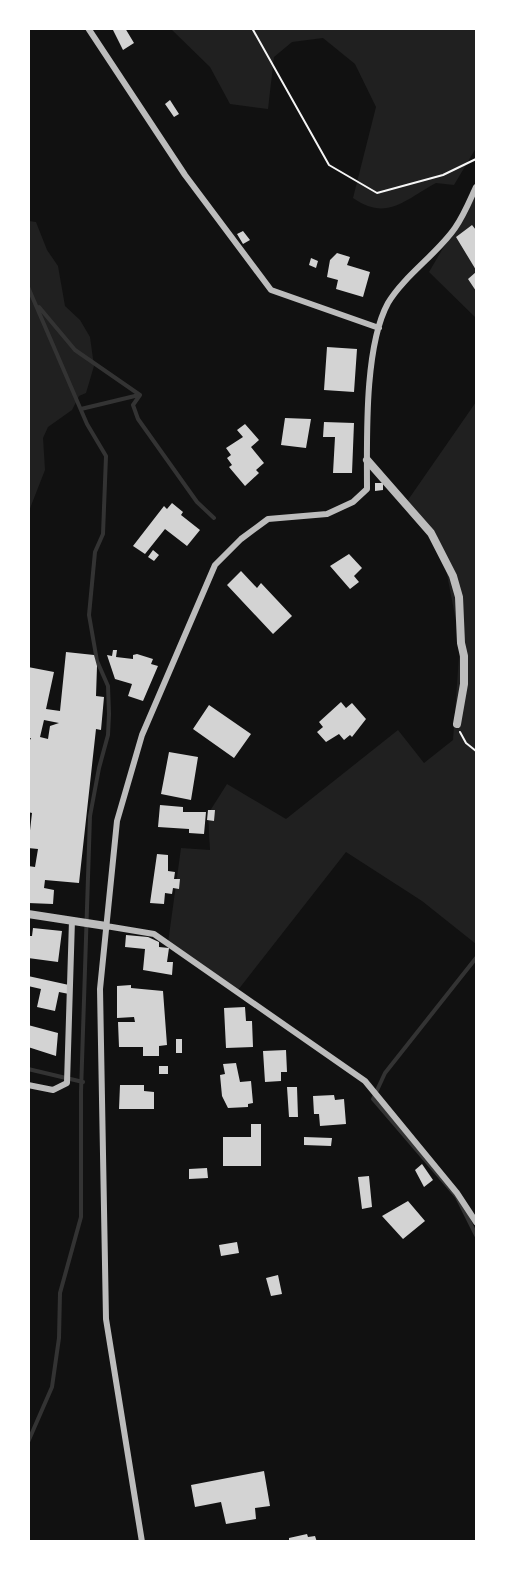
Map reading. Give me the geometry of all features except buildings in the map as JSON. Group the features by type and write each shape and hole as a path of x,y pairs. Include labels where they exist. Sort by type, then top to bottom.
{"street":[{"path":"88,28 184,176 271,290 379,328"},
{"path":"142,1542 106,1319 100,989 117,821 142,735 215,565 240,539 268,519 327,514 353,502 367,489 374,347 379,328 389,302 455,228 477,187"},
{"path":"367,460 431,533 453,576 459,597 461,643 464,656 464,684 457,724"},
{"path":"28,914 154,934 365,1082 457,1193 477,1222"},
{"path":"28,1085 53,1090 67,1083 75,920"}],"path":[{"path":"252,28 328,165 377,193 443,175 477,159"},
{"path":"457,724 466,743 477,751"}],"shaded area":[{"path":"171,29 476,29 476,148 454,185 436,183 396,206 376,208 365,205 353,198 376,107 355,64 323,38 292,42 274,57 268,109 230,104 210,67"},
{"path":"476,192 476,318 429,272"},
{"path":"29,221 36,222 47,250 58,266 65,306 80,320 90,337 94,366 86,393 79,396 72,410 48,427 43,438 45,470 29,511"},
{"path":"476,402 476,944 422,901 346,852 238,990 168,943 181,848 210,850 208,814 227,784 286,819 398,730 424,763 453,740 460,642 445,564 408,500"}],"waterway":[{"path":"28,287 87,424 106,456 103,534 95,552 89,615 97,661 108,686 109,714 108,735 90,816 81,1092 81,1217 60,1293 59,1338 52,1387 28,1442"},
{"path":"39,307 75,350 140,395"},
{"path":"81,409 139,395"},
{"path":"140,395 133,405 138,419 197,502 214,518"},
{"path":"476,958 385,1073 373,1099 457,1197 476,1235"},
{"path":"28,1069 83,1082"}]}
